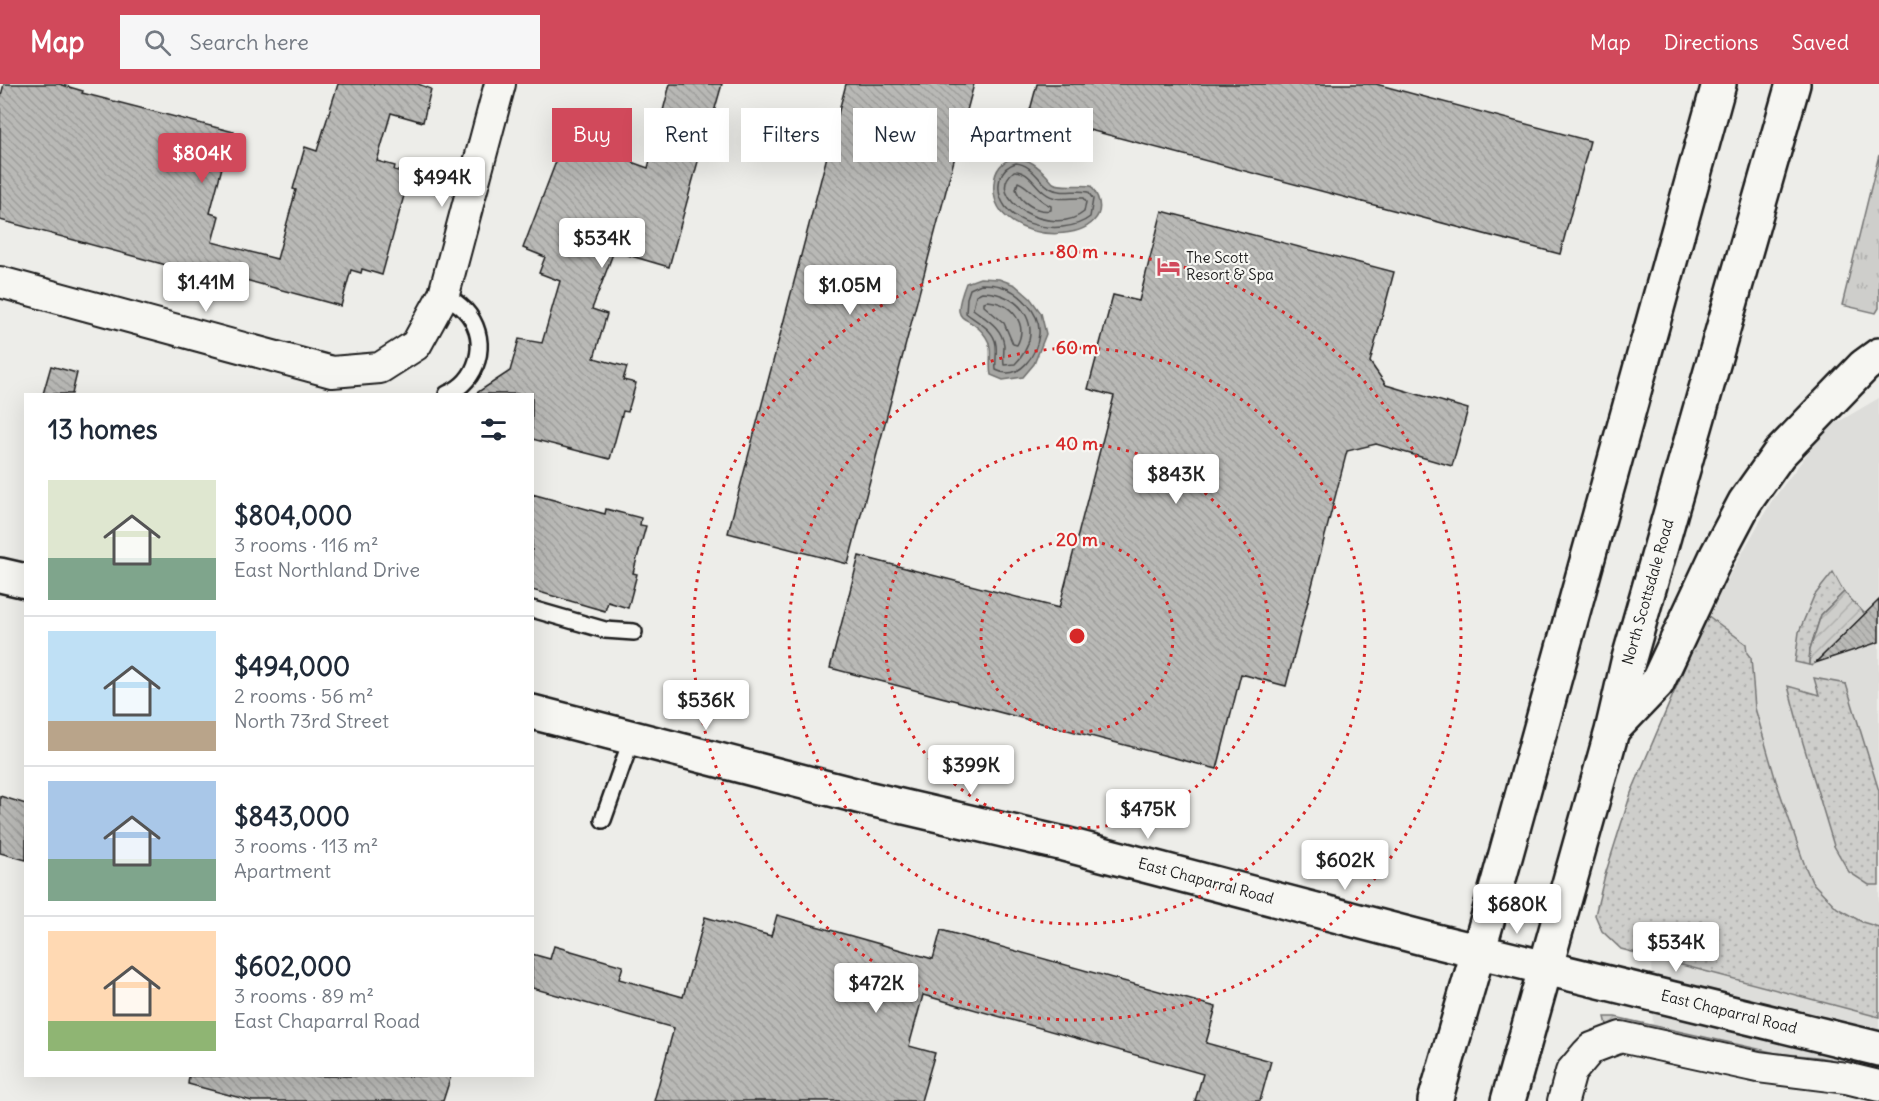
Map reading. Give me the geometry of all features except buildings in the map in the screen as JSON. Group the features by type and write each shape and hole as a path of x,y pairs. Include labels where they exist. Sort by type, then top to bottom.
{"main road":[{"path":"1435,1101 1719,84"},
{"name":"North Scottsdale Road","path":"1508,1101 1612,731 1631,651 1792,84"},
{"path":"1612,731 1657,683 1717,555 1745,502 1779,454 1874,361"},
{"path":"0,575 24,581"},
{"name":"East Chaparral Road","path":"534,713 866,798 1064,844 1545,968 1879,1049"}],"street":[{"path":"0,282 332,372 380,368 416,345 444,294 500,84"},
{"path":"1563,1101 1571,1072 1592,1048 1621,1037 1758,1067 1846,1078 1879,1086"}],"lane":[{"path":"444,294 470,316 476,326 480,347 475,372 449,393"},
{"path":"534,610 605,630 634,632"},
{"path":"603,819 632,738"}],"shaded area":[{"path":"1879,398 1879,1079 1653,1033 1651,956 1607,936 1644,762 1715,601 1771,502 1826,429"}],"green space":[{"path":"1879,155 1879,308 1876,313 1842,305"},
{"path":"1833,572 1844,592 1821,615 1810,649 1809,665 1795,662 1799,632 1814,596"},
{"path":"1844,592 1865,614 1812,666 1809,665 1810,649 1821,615"},
{"path":"1707,615 1746,644 1747,653 1751,658 1755,708 1776,781 1812,882 1837,908 1862,922 1879,927 1879,1017 1621,949 1602,931 1595,915 1631,793"},
{"path":"1814,678 1846,684 1879,791 1879,885 1869,885 1849,872 1834,846 1788,686 1819,695"},
{"path":"1605,1017 1615,1017 1776,1053 1817,1057 1879,1068 1879,1074 1794,1061 1607,1025"}],"water":[{"path":"1005,162 1031,162 1053,183 1066,186 1091,186 1099,206 1094,221 1078,230 1057,234 1033,231 1013,222 998,206 994,183 1000,166"},
{"path":"980,278 999,279 1015,285 1030,298 1041,313 1046,334 1034,364 1023,377 1003,380 991,375 990,351 986,337 960,314 959,307 966,283"}],"place":[{"name":"The Scott Resort & Spa","path":"1168,267"}]}
